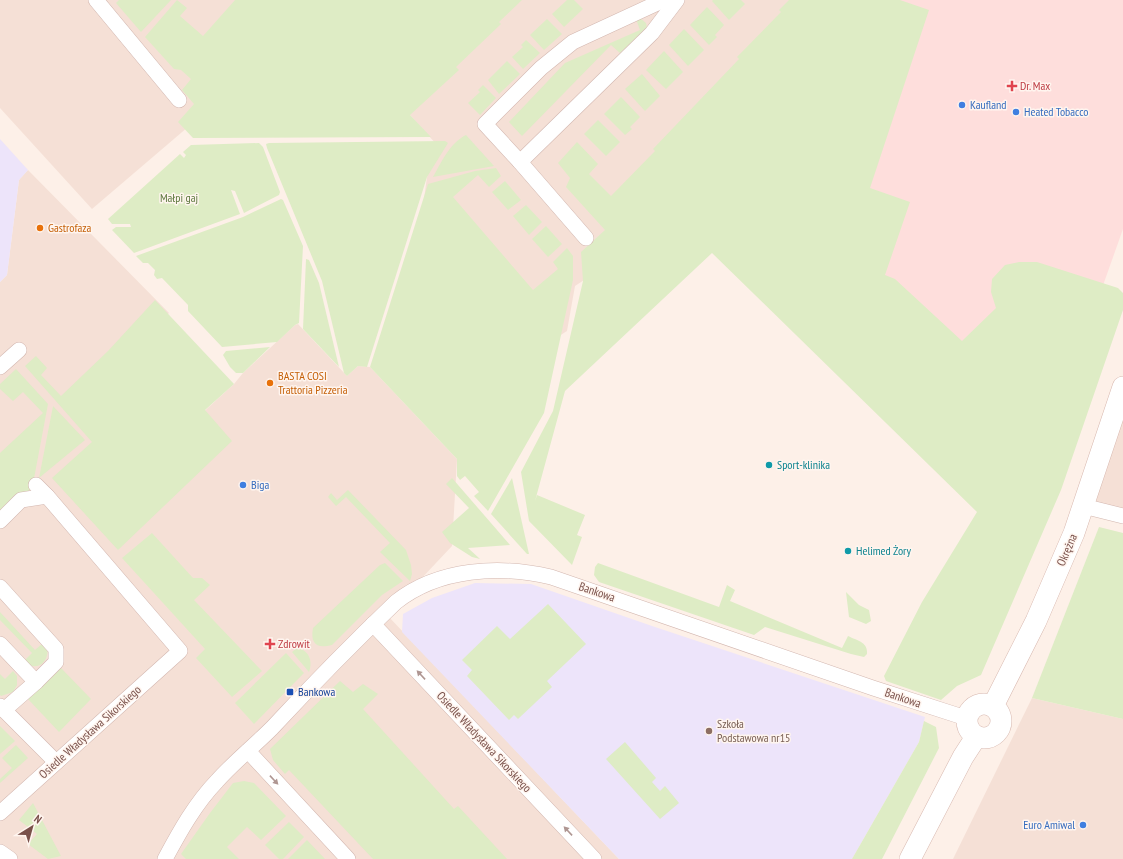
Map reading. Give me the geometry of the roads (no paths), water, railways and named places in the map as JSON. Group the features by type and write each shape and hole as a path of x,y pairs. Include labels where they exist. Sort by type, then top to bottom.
{"street":[{"path":"96,0 179,100"},
{"path":"586,238 485,124 541,68 573,42 664,0"},
{"path":"520,162 652,33 677,0"},
{"path":"0,367 19,350"},
{"name":"Okrężna","path":"993,706 1036,622 1074,533 1123,387"},
{"path":"36,486 47,496"},
{"path":"0,521 21,500 47,496"},
{"name":"Osiedle Władysława Sikorskiego","path":"0,812 180,651 47,496"},
{"path":"1083,506 1123,516"},
{"name":"Bankowa","path":"164,859 184,824 201,800 221,777 373,624 407,594 439,578 487,570 532,573 551,577 873,688 966,718"},
{"path":"0,587 56,649 56,662 36,682 2,708 56,762"},
{"name":"Osiedle Władysława Sikorskiego","path":"373,624 594,859"},
{"path":"0,644 36,682"},
{"path":"982,704 993,706 999,713 1001,721 999,730 992,736 984,739 976,737 968,729 966,718 971,708 982,704"},
{"path":"910,859 963,757 976,737"},
{"path":"248,751 348,859"},
{"path":"0,852 10,859"}],"place":[{"name":"Dr. Max","path":"1012,86"},
{"name":"Kaufland","path":"962,105"},
{"name":"Heated Tobacco","path":"1016,112"},
{"name":"Gastrofaza","path":"40,228"},
{"name":"BASTA COSI Trattoria Pizzeria","path":"270,383"},
{"name":"Sport-klinika","path":"769,465"},
{"name":"Biga","path":"243,485"},
{"name":"Helimed Żory","path":"848,551"},
{"name":"Zdrowit","path":"270,644"},
{"name":"Bankowa","path":"290,692"},
{"name":"Szkoła Podstawowa nr15","path":"709,731"},
{"name":"Euro Amiwal","path":"1083,825"}],"park label":[{"name":"Małpi gaj","path":"179,198"}]}
